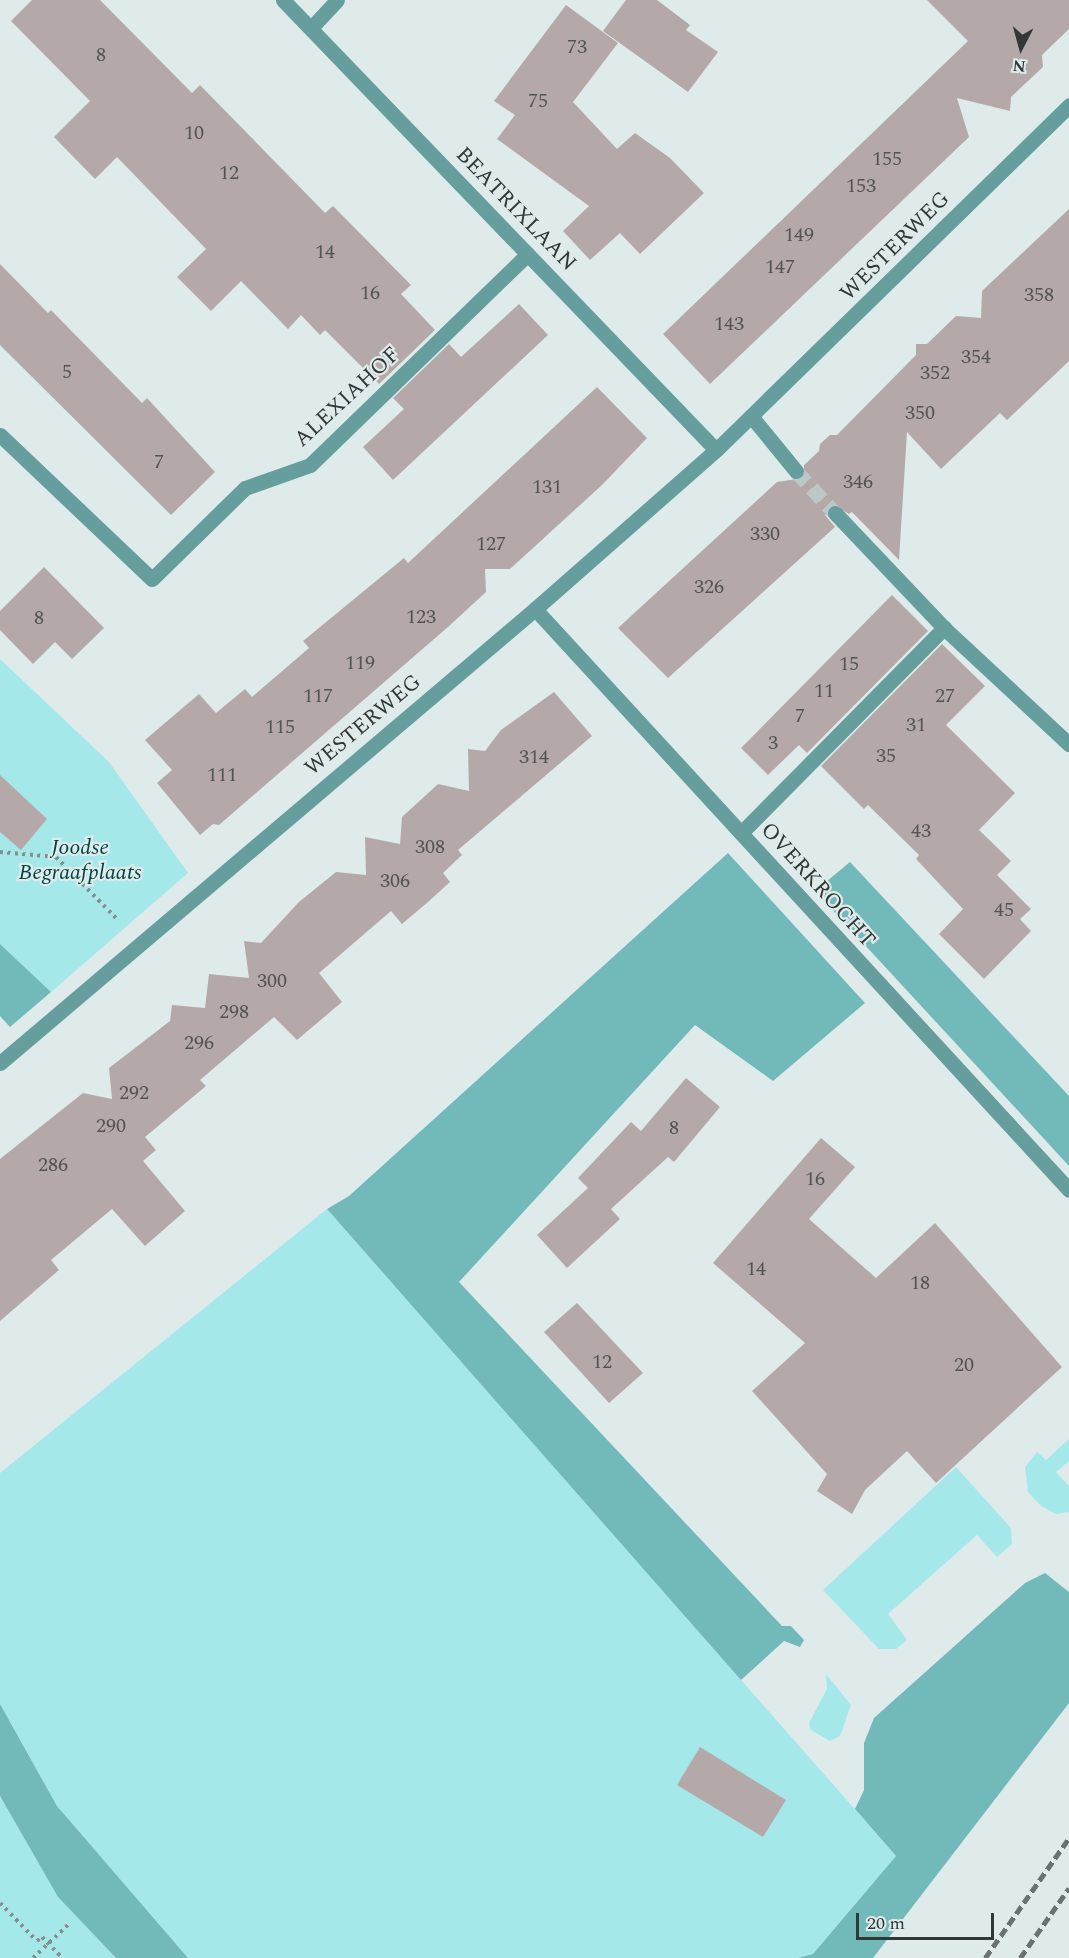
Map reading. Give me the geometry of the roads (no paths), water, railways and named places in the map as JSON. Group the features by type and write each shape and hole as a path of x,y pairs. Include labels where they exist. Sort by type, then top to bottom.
{"street":[{"name":"BEATRIXLAAN","path":"283,0 716,450"},
{"path":"311,28 338,0"},
{"name":"WESTERWEG","path":"0,1063 535,609 716,450 1069,105"},
{"name":"ALEXIAHOF","path":"0,435 152,579 245,488 310,465 528,254"},
{"path":"751,416 796,471"},
{"path":"835,513 944,628 1069,744"},
{"name":"OVERKROCHT","path":"535,609 1069,1190"},
{"path":"741,833 944,628"}],"tunnel":[{"path":"796,471 835,513"}],"railway":[{"path":"985,1958 1069,1838"},
{"path":"1020,1958 1069,1888"}],"park label":[{"name":"Joodse Begraafplaats","path":"80,860"}]}
